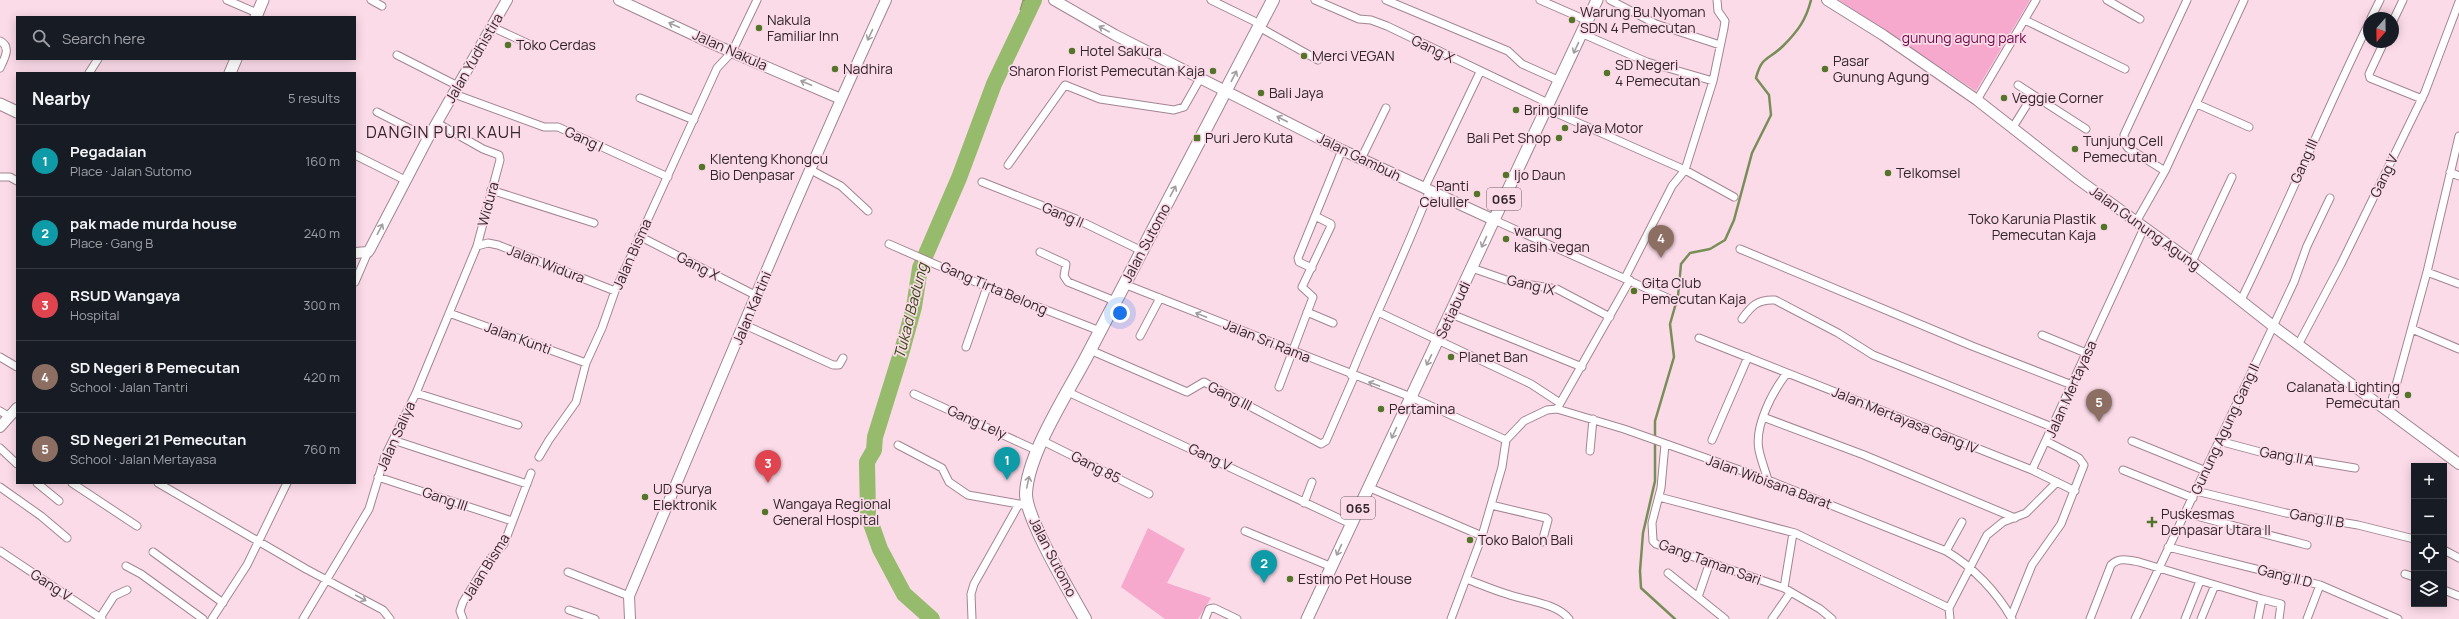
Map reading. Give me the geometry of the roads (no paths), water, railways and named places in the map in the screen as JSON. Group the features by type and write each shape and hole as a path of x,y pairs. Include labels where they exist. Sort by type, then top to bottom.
{"highway":[{"name":"Jalan Sutomo","path":"1085,619 1023,505 1027,485 1041,446 1068,392 1273,0"}],"main road":[{"path":"256,15 263,0"},
{"name":"Jalan Yudhistira","path":"368,252 428,138 507,0"},
{"name":"Jalan Nakula","path":"619,0 732,52 843,96"},
{"name":"Jalan Kartini","path":"630,619 629,596 758,296 809,169 886,0"},
{"name":"Jalan Gambuh","path":"1054,0 1115,35 1201,77 1342,150 1494,220"},
{"name":"Setiabudi","path":"1307,619 1583,34 1597,0"},
{"name":"Jalan Gunung Agung","path":"1827,0 1883,35 1977,100 2136,222 2192,262 2298,345 2459,464"},
{"path":"230,72 236,60"},
{"path":"0,104 16,112"},
{"path":"356,253 368,252"},
{"path":"0,427 16,409"}],"street":[{"path":"228,0 256,15"},
{"path":"371,0 382,6"},
{"path":"732,52 757,0"},
{"path":"1211,0 1260,26 1318,60"},
{"name":"Gang X","path":"1315,0 1360,19 1371,20 1387,26 1548,107 1685,170 1734,197"},
{"path":"1386,0 1508,51 1522,64 1560,81"},
{"path":"1540,0 1588,20"},
{"path":"1610,0 1656,24 1720,45"},
{"path":"1451,619 1482,536 1491,505 1506,440 1524,421 1559,406 1610,317 1672,186 1685,170 1713,81 1725,21 1718,11 1717,0"},
{"path":"1977,100 2036,0"},
{"path":"2107,0 2140,18"},
{"path":"2165,171 2128,148 2124,144 2124,135 2187,0"},
{"path":"2136,222 2165,171 2244,0"},
{"path":"2375,12 2380,0"},
{"path":"2397,12 2403,0"},
{"name":"Gang V","path":"2298,345 2341,264 2422,99 2459,2"},
{"path":"2025,20 2125,69"},
{"path":"492,27 531,45"},
{"path":"1583,34 1647,62 1713,81"},
{"name":"Gang III","path":"2241,300 2264,253 2335,91 2363,35"},
{"path":"0,41 5,44 6,50 0,68"},
{"path":"2381,48 2369,74 2370,78 2422,99"},
{"name":"Jalan Bisma","path":"539,457 576,402 586,363 602,328 639,236 718,68 732,52"},
{"name":"Gang I","path":"397,55 456,90 544,127 558,127 668,177"},
{"path":"90,72 97,60"},
{"path":"1353,376 1378,312 1402,261 1427,190 1480,72"},
{"path":"1008,165 1065,84 1100,99 1167,111 1184,107 1201,77"},
{"path":"2018,85 2086,129"},
{"path":"2013,127 2033,95"},
{"path":"640,98 694,120"},
{"path":"2197,104 2249,127"},
{"path":"1361,159 1386,108"},
{"path":"377,112 428,138"},
{"name":"Widura","path":"437,123 484,149 499,155 499,162 477,246"},
{"path":"2389,411 2427,272 2459,136"},
{"path":"1312,268 1299,262 1298,258 1342,150"},
{"path":"356,156 405,180"},
{"path":"809,169 841,186 868,211"},
{"path":"2450,172 2459,176"},
{"path":"0,177 10,178 16,181"},
{"path":"2192,262 2232,177"},
{"name":"Gang II","path":"982,182 1076,220 1142,251"},
{"path":"491,190 594,223"},
{"name":"Gunung Agung Gang II","path":"2135,619 2168,547 2206,471 2330,198"},
{"path":"1279,387 1313,297 1302,287 1331,226 1315,216"},
{"path":"1494,220 1670,299"},
{"name":"Jalan Mertayasa","path":"2012,618 2032,565 2061,524 2084,469 2083,462 2046,441 2144,228"},
{"name":"Gang X","path":"639,236 758,296"},
{"name":"Jalan Widura","path":"477,246 488,243 498,245 616,291"},
{"name":"Gang Tirta Belong","path":"889,244 987,287 1100,331"},
{"name":"Jalan Saliya","path":"302,619 328,580 369,509 378,477 393,440 416,393 477,246"},
{"path":"1740,249 1972,346 2072,384"},
{"path":"356,280 368,252"},
{"path":"1040,252 1066,264 1064,276 1068,282 1115,301"},
{"name":"Gang IX","path":"1472,268 1512,282 1557,290 1610,317"},
{"path":"2427,272 2459,284"},
{"name":"Jalan Sri Rama","path":"1124,284 1353,376 1411,397 1506,440"},
{"path":"966,346 987,287"},
{"path":"1140,336 1160,298"},
{"path":"1742,319 1756,302 1765,299 1775,300 1838,334 1873,356 2052,427"},
{"path":"1307,312 1333,323"},
{"path":"1378,312 1531,384 1559,406"},
{"name":"Jalan Kunti","path":"449,313 586,363"},
{"path":"1451,314 1582,367"},
{"path":"745,325 833,365 839,365 843,358"},
{"path":"2412,329 2459,349"},
{"path":"2042,335 2086,353"},
{"name":"Jalan Mertayasa Gang IV","path":"1699,338 2032,470 2075,491"},
{"name":"Gang III","path":"1090,350 1187,392 1204,382 1321,444 1326,441 1353,376"},
{"path":"0,357 16,367"},
{"path":"1712,440 1748,357"},
{"path":"1768,480 1758,445 1763,417 1776,387 1787,373"},
{"name":"Gang V","path":"1068,392 1351,524"},
{"path":"416,393 518,425"},
{"name":"Gang Lely","path":"914,394 1041,446"},
{"name":"Jalan Wibisana Barat","path":"1559,406 1592,419 1768,480 1946,551 1969,567 1991,591 2012,618"},
{"path":"0,411 10,417"},
{"path":"1763,417 1864,455 2015,518"},
{"path":"1590,451 1592,419"},
{"path":"393,440 527,484"},
{"path":"2032,470 2046,441"},
{"path":"2132,441 2206,471"},
{"name":"Gang II A","path":"2219,441 2264,453 2355,468"},
{"name":"Gang Taman Sari","path":"1662,443 1659,498 1652,522 1653,541 1656,544 1784,588 1790,593 1808,602 1832,619"},
{"path":"898,445 942,468 949,482 968,495 1023,505 974,584 971,594 972,619"},
{"name":"Gang 85","path":"1041,446 1150,494"},
{"path":"0,448 16,463"},
{"path":"2123,470 2193,498"},
{"name":"Jalan Bisma","path":"461,618 464,602 489,560 504,544 531,473"},
{"name":"Gang III","path":"378,477 512,521"},
{"path":"1304,503 1312,482"},
{"path":"1950,619 1949,608 1987,535 1999,524 2026,513 2057,482"},
{"path":"40,484 59,502"},
{"path":"74,484 137,526"},
{"path":"160,484 383,610 390,619"},
{"path":"212,619 259,541 287,484"},
{"path":"1368,487 1482,536"},
{"path":"0,488 41,516 67,538"},
{"name":"Gang II B","path":"2196,491 2411,538"},
{"path":"1659,498 1793,533 1949,608"},
{"path":"1491,505 1546,518 1548,520 1542,542"},
{"path":"2185,513 2307,545"},
{"path":"1946,551 1962,522"},
{"path":"1245,531 1332,567"},
{"path":"1784,588 1793,533"},
{"name":"Gang II D","path":"2168,547 2320,585 2398,619"},
{"name":"Gang V","path":"0,551 101,618"},
{"path":"153,552 223,603"},
{"path":"2447,552 2459,558"},
{"path":"2090,619 2111,565 2114,562 2132,561 2281,604 2279,619"},
{"path":"1698,597 1710,562"},
{"path":"126,566 141,574 203,619"},
{"path":"568,572 629,596"},
{"path":"1668,573 1725,619"},
{"path":"2405,574 2411,576"},
{"path":"1466,578 1508,595 1564,612 1569,619"},
{"path":"2185,619 2200,581"},
{"path":"2201,619 2215,585"},
{"path":"2309,618 2320,585"},
{"path":"101,618 114,596 127,590"},
{"path":"2447,591 2459,596"},
{"path":"1772,619 1790,593"},
{"path":"2258,619 2262,599"},
{"path":"1205,619 1209,609 1214,608 1237,619"},
{"path":"569,610 595,619"}],"waterway":[{"name":"Tukad Badung","path":"932,619 904,594 880,549 868,515 867,462 874,450 875,437 914,307 920,268 959,178 994,84 1034,0"},
{"path":"1675,619 1641,588 1640,571 1643,533 1655,481 1655,421 1674,357 1670,324 1678,296 1681,264 1690,253 1710,249 1725,240 1734,220 1752,153 1771,115 1769,95 1756,78 1758,71 1763,61 1783,46 1797,30 1807,14 1811,0"}],"place":[{"name":"Warung Bu Nyoman SDN 4 Pemecutan","path":"1572,20"},
{"name":"Nakula Familiar Inn","path":"759,28"},
{"name":"Toko Cerdas","path":"508,45"},
{"name":"Hotel Sakura","path":"1072,51"},
{"name":"Merci VEGAN","path":"1304,56"},
{"name":"Nadhira","path":"835,69"},
{"name":"Pasar Gunung Agung","path":"1825,69"},
{"name":"Sharon Florist Pemecutan Kaja","path":"1213,71"},
{"name":"SD Negeri 4 Pemecutan","path":"1607,73"},
{"name":"Bali Jaya","path":"1261,93"},
{"name":"Veggie Corner","path":"2004,98"},
{"name":"Bringinlife","path":"1516,110"},
{"name":"Jaya Motor","path":"1565,128"},
{"name":"Puri Jero Kuta","path":"1197,138"},
{"name":"Bali Pet Shop","path":"1559,138"},
{"name":"Tunjung Cell Pemecutan","path":"2075,149"},
{"name":"Klenteng Khongcu Bio Denpasar","path":"702,167"},
{"name":"Telkomsel","path":"1888,173"},
{"name":"Ijo Daun","path":"1506,175"},
{"name":"Panti Celuller","path":"1477,194"},
{"name":"Toko Karunia Plastik Pemecutan Kaja","path":"2104,227"},
{"name":"warung kasih vegan","path":"1506,239"},
{"name":"SD Negeri 8 Pemecutan","path":"1661,258"},
{"name":"Gita Club Pemecutan Kaja","path":"1634,291"},
{"name":"Planet Ban","path":"1451,357"},
{"name":"Calanata Lighting Pemecutan","path":"2408,395"},
{"name":"Pertamina","path":"1381,409"},
{"name":"SD Negeri 21 Pemecutan","path":"2099,422"},
{"name":"Pegadaian","path":"1007,480"},
{"name":"RSUD Wangaya","path":"768,483"},
{"name":"UD Surya Elektronik","path":"645,497"},
{"name":"Wangaya Regional General Hospital","path":"765,512"},
{"name":"Puskesmas Denpasar Utara II","path":"2152,522"},
{"name":"Toko Balon Bali","path":"1470,540"},
{"name":"Estimo Pet House","path":"1290,579"},
{"name":"pak made murda house","path":"1264,583"}],"district":[{"name":"DANGIN PURI KAUH","path":"444,132"}],"park label":[{"name":"gunung agung park","path":"1964,38"}]}
